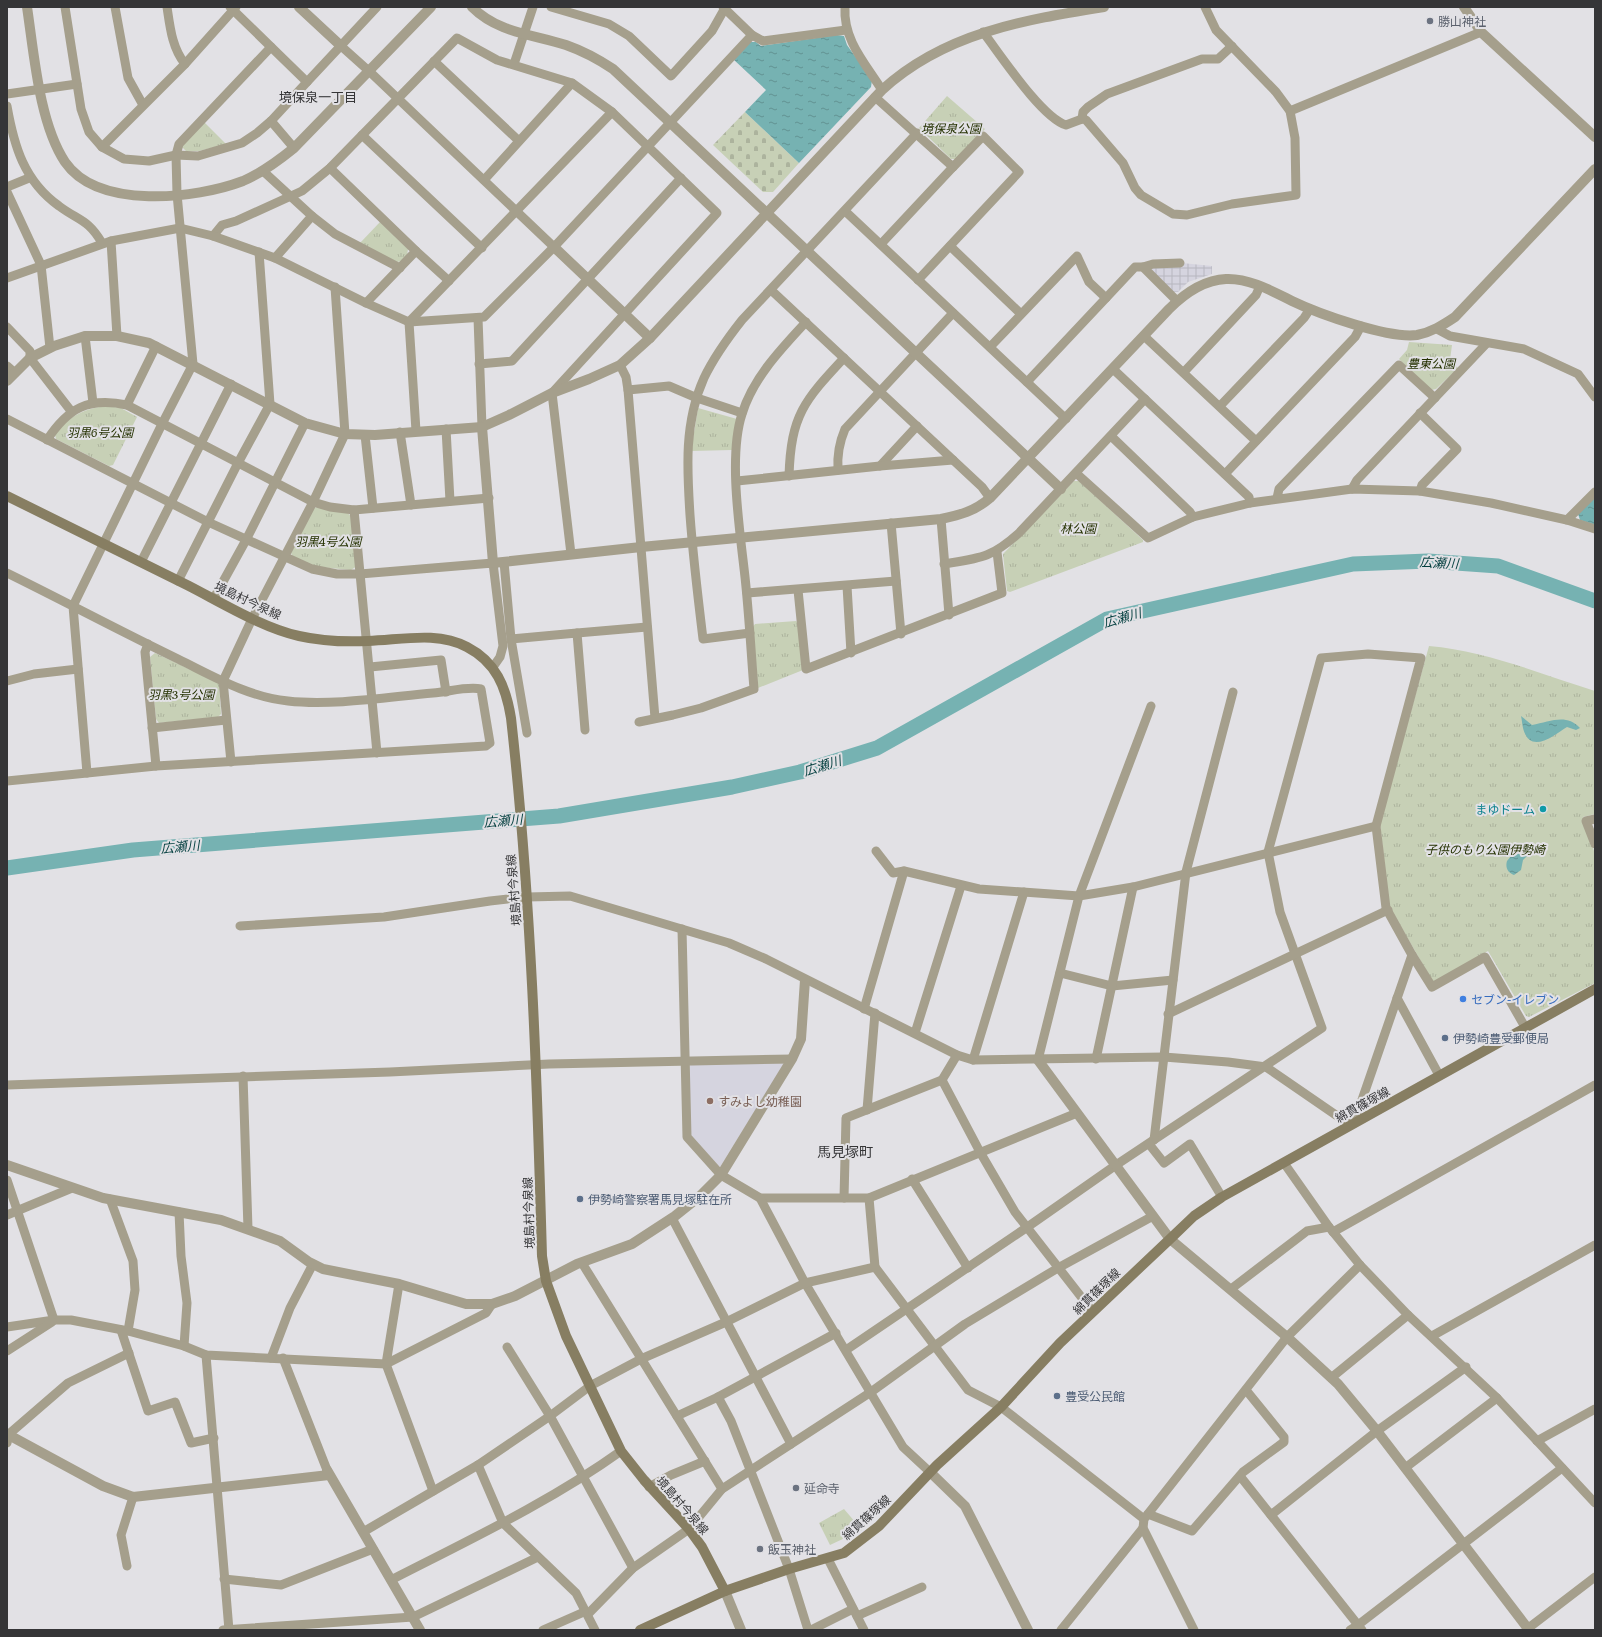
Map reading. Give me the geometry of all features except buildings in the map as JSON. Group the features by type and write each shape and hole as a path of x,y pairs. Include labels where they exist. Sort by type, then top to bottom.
{"main road":[{"name":"境島村今泉線","path":"7,496 214,598 252,619 298,636 326,640 367,641 416,638 450,640 473,650 493,667 501,680 507,696 515,760 527,893 537,1064 542,1256 546,1281 566,1336 621,1451 649,1487 689,1529 702,1547 725,1591"},
{"name":"綿貫篠塚線","path":"640,1630 725,1591 789,1569 844,1554 879,1526 937,1465 1001,1407 1060,1343 1194,1216 1222,1197 1595,989"}],"street":[{"path":"27,7 40,89 52,139 66,163 87,182 110,192 138,197 208,191 243,181 263,171 294,148 370,72 431,7"},
{"path":"65,7 81,109 89,132 102,147 124,159 150,161 176,156 198,156 236,145 257,134 271,121 377,7"},
{"path":"115,7 128,78 143,105"},
{"path":"167,7 171,35 178,56 185,64"},
{"path":"472,7 482,17 498,26 566,45 592,55 613,69 1030,458 1061,489"},
{"path":"514,64 533,7"},
{"path":"551,7 609,24 628,36 671,76 712,31 724,8 752,35 763,41 846,30"},
{"path":"845,7 846,30 879,93 917,133 954,166"},
{"path":"7,381 11,369 50,348 85,336 117,336 156,346 305,423 345,434 365,435 482,427 552,393 590,379 620,365 650,338 879,93 897,76 921,59 955,42 983,32 1086,8 1104,7"},
{"path":"1082,119 1090,125 1124,163 1135,188 1141,195 1178,216 1232,204 1296,195 1294,138 1290,111 1276,92 1216,30 1205,7"},
{"path":"1464,7 1482,32 1595,137"},
{"path":"102,147 185,64 233,8 307,82"},
{"path":"302,8 650,338"},
{"path":"983,32 1028,92 1051,116 1066,125 1082,119"},
{"path":"1290,111 1482,32"},
{"path":"7,278 107,242 180,228 213,236 275,258 366,303 409,322 478,318 484,316 554,247 670,121 752,35"},
{"path":"213,236 222,225 236,221 291,198 302,191 330,168 457,38 497,60 572,83 612,112 717,213 552,393 571,554"},
{"path":"1082,119 1083,112 1088,107 1107,94 1202,59 1218,59 1232,46"},
{"path":"87,773 74,606 162,424 193,364 177,194 176,156 179,144 271,47"},
{"path":"434,61 519,141"},
{"path":"484,180 572,83"},
{"path":"7,94 77,84"},
{"path":"7,106 11,131 29,178 59,207 85,221 107,242 117,336"},
{"path":"416,431 409,322 612,112"},
{"path":"271,121 294,148"},
{"path":"750,634 703,639 692,542 687,458 690,425 697,398 704,379 720,347 807,250 917,133"},
{"path":"362,134 482,248"},
{"path":"881,244 983,136 1019,172 918,280"},
{"path":"330,168 449,281"},
{"path":"7,419 172,502 208,522 302,566 322,572 360,574 493,563 741,537 941,519 965,514 979,508 990,498 1030,458 1177,301 1194,289 1217,280 1238,280 1260,286 1310,309 1361,326 1400,334 1417,335 1437,329 1455,317 1595,169"},
{"path":"263,171 291,198 335,234 400,268"},
{"path":"7,187 29,178"},
{"path":"480,364 512,361 589,280 681,178"},
{"path":"7,192 41,265 50,348"},
{"path":"844,211 881,244 953,314 1066,419"},
{"path":"275,258 312,216"},
{"path":"950,246 1021,314"},
{"path":"366,303 416,251"},
{"path":"178,581 270,404 258,252"},
{"path":"990,347 1077,256 1089,282 1106,298"},
{"path":"1027,382 1135,267 1143,267 1153,264 1180,263"},
{"path":"1143,267 1177,301"},
{"path":"1184,372 1256,295 1260,286"},
{"path":"231,762 223,681 252,619 313,502 345,434 335,287"},
{"path":"771,290 982,487 990,498"},
{"path":"1220,406 1304,318 1310,309"},
{"path":"838,470 837,458 845,429 953,314"},
{"path":"478,318 482,427 489,498 493,563 502,646 500,657 493,667"},
{"path":"639,722 655,718 674,716 754,689 737,481 737,436 742,413 760,377 775,356 806,322"},
{"path":"1225,474 1355,337 1361,326"},
{"path":"7,327 30,351 30,358 71,411"},
{"path":"1437,329 1450,336 1524,349 1578,374 1595,397"},
{"path":"85,336 93,403"},
{"path":"1144,336 1256,441"},
{"path":"1352,489 1357,480 1487,343"},
{"path":"127,405 156,346"},
{"path":"788,476 790,447 798,416 813,391 844,358"},
{"path":"620,365 626,377 628,390 655,718"},
{"path":"1277,498 1279,489 1399,365 1435,398"},
{"path":"1113,369 1144,400 1249,497 1250,503"},
{"path":"141,562 231,384"},
{"path":"628,390 669,386 697,398 742,413"},
{"path":"944,564 978,559 997,552 1020,533 1144,400"},
{"path":"47,440 62,419 71,411 93,403 127,405 275,483 313,502 330,507 354,510 489,498"},
{"path":"1420,413 1457,449 1422,485 1420,491"},
{"path":"214,598 246,540 305,423"},
{"path":"880,466 917,426"},
{"path":"446,429 450,501"},
{"path":"400,432 411,505"},
{"path":"365,435 373,508"},
{"path":"1111,436 1190,512 1193,517"},
{"path":"737,481 953,460"},
{"path":"1076,473 1148,538 1193,517 1250,503 1277,498 1352,489 1420,491 1491,503 1567,520 1595,529"},
{"path":"1567,520 1595,492"},
{"path":"354,510 377,753"},
{"path":"941,519 949,615"},
{"path":"891,523 901,634"},
{"path":"798,590 806,669 901,634 1002,593 997,552"},
{"path":"504,562 511,639 527,733"},
{"path":"7,573 148,644 250,693 287,701 308,702 373,699 481,689 490,740 489,744 377,753 156,766 7,781"},
{"path":"747,593 896,581"},
{"path":"847,586 851,653"},
{"path":"511,639 647,627"},
{"path":"577,633 585,730"},
{"path":"148,644 146,652 156,766"},
{"path":"846,1350 968,1268 1116,1165 1266,1068 1322,1028 1280,912 1268,852 1321,658 1368,654 1421,658 1376,826 1388,910 1412,955 1432,987 1485,957 1525,1027"},
{"path":"370,667 441,660 446,692"},
{"path":"7,681 34,674 78,669"},
{"path":"1222,1197 1190,1144 1164,1163 1152,1142 1164,1057 1186,872 1233,692"},
{"path":"1038,1060 1079,896 1151,706"},
{"path":"152,728 226,720"},
{"path":"1595,819 1586,821 1595,844"},
{"path":"876,851 893,873 904,871 961,886 1079,896 1133,887 1186,872 1376,826"},
{"path":"864,1009 904,871"},
{"path":"915,1034 961,886"},
{"path":"1096,1059 1133,887"},
{"path":"973,1060 1024,892"},
{"path":"240,926 384,917 527,893 570,896 729,943 766,959 805,980 875,1013 957,1055 973,1060 1164,1057 1228,1062 1266,1068 1346,1122 1354,1123 1412,955"},
{"path":"1168,1014 1388,910"},
{"path":"682,929 687,1137 721,1175 760,1198 869,1198 912,1179 1077,1113"},
{"path":"1060,973 1112,986 1173,980"},
{"path":"7,1165 72,1188 110,1199 221,1220 280,1241 313,1264 323,1269 399,1284 466,1304 492,1304 515,1296 582,1262 632,1244 672,1218 700,1196 721,1175 792,1059 801,1039 805,980"},
{"path":"1397,998 1440,1075"},
{"path":"867,1110 875,1013"},
{"path":"844,1198 846,1118 942,1080 957,1055"},
{"path":"7,1085 537,1064 792,1059"},
{"path":"1038,1060 1170,1238 1288,1337 1331,1378 1405,1468 1528,1630 1595,1577"},
{"path":"243,1076 248,1229"},
{"path":"942,1080 980,1152 1015,1212 1093,1312"},
{"path":"1231,1289 1307,1231 1331,1229 1595,1085"},
{"path":"1284,1163 1331,1229 1360,1265 1408,1315 1497,1398 1595,1503"},
{"path":"912,1179 968,1268"},
{"path":"7,1180 54,1320"},
{"path":"7,1214 72,1188"},
{"path":"760,1198 805,1283 903,1447 965,1506 1028,1630"},
{"path":"869,1198 875,1267 968,1390 1001,1407 1145,1520 1192,1531 1240,1476 1284,1442 1284,1437 1246,1390"},
{"path":"110,1199 133,1261 135,1290 125,1331 129,1353 148,1411 175,1402 191,1443 214,1438"},
{"path":"179,1212 180,1256 187,1303 184,1346"},
{"path":"543,1630 586,1613 633,1568 689,1529 722,1489 871,1392 965,1324 1058,1268 1153,1216"},
{"path":"672,1218 790,1444"},
{"path":"1432,1336 1595,1245"},
{"path":"582,1262 722,1489"},
{"path":"272,1358 290,1308 313,1264"},
{"path":"1061,1630 1288,1337 1360,1265"},
{"path":"363,1532 478,1465 550,1416 590,1386 641,1359 726,1322 805,1283 875,1267"},
{"path":"399,1284 386,1364 433,1491"},
{"path":"7,1327 54,1320 71,1320 125,1331 184,1346 206,1355 386,1364 486,1313 492,1304"},
{"path":"1331,1378 1408,1315"},
{"path":"7,1351 54,1320"},
{"path":"677,1416 718,1397 836,1333"},
{"path":"507,1346 550,1416 633,1568"},
{"path":"129,1353 68,1383 8,1437 103,1486 133,1497 216,1488 328,1472"},
{"path":"206,1355 229,1630"},
{"path":"283,1358 328,1472 420,1630"},
{"path":"1271,1515 1376,1431 1466,1368"},
{"path":"718,1397 731,1421 789,1569 808,1630"},
{"path":"1405,1468 1497,1398"},
{"path":"1537,1441 1595,1409"},
{"path":"391,1580 503,1523 583,1478 621,1451"},
{"path":"649,1487 671,1475 705,1461"},
{"path":"478,1465 503,1523 576,1593 595,1630"},
{"path":"1350,1630 1360,1628 1562,1468"},
{"path":"1240,1476 1360,1628"},
{"path":"127,1566 121,1535 133,1497"},
{"path":"1145,1520 1194,1630"},
{"path":"224,1579 282,1585 373,1549"},
{"path":"224,1630 413,1617 538,1557"},
{"path":"828,1559 864,1630"},
{"path":"811,1630 922,1587"},
{"path":"725,1591 741,1630"}],"shaded area":[{"path":"1182,263 1212,266 1212,274 1188,282 1178,292 1172,292 1151,271 1153,266"},
{"path":"786,1061 720,1167 690,1135 688,1067 691,1065"}],"green space":[{"name":"境保泉公園","path":"947,96 985,129 957,159 951,159 919,128"},
{"path":"745,112 799,163 773,192 763,192 713,145"},
{"path":"204,122 226,144 199,151 186,151 181,146"},
{"path":"380,222 408,249 407,256 402,261 397,262 360,243"},
{"name":"豊東公園","path":"1409,342 1452,345 1450,360 1458,368 1436,389 1431,390 1399,359 1407,350"},
{"name":"羽黒6号公園","path":"107,406 121,408 137,417 113,465 109,466 56,439 55,435 60,428 71,418 84,411"},
{"path":"698,408 737,419 732,450 691,451"},
{"name":"林公園","path":"1074,481 1079,481 1143,540 1143,542 1010,592 1007,591 1003,554"},
{"name":"羽黒4号公園","path":"319,507 348,513 352,518 357,566 351,570 319,567 294,559 291,553 314,508"},
{"path":"796,621 798,623 803,670 758,688 753,627 755,624"},
{"name":"子供のもり公園伊勢崎","path":"1429,646 1492,658 1595,691 1595,814 1583,817 1595,854 1595,983 1529,1017 1526,1016 1488,951 1433,982 1389,906 1380,823"},
{"name":"羽黒3号公園","path":"155,653 217,682 219,684 221,714 218,717 159,723 156,719 150,657"},
{"path":"844,1509 862,1530 830,1545 819,1523"}],"water":[{"path":"837,35 844,36 847,45 872,80 871,87 799,163 745,112 766,90 733,59 750,42 756,42 761,46"},
{"path":"1595,496 1595,525 1580,520 1578,514"},
{"path":"1521,716 1532,725 1563,720 1575,723 1580,728 1576,730 1567,727 1543,741 1531,741 1526,736"},
{"path":"1524,851 1530,853 1523,860 1521,870 1514,875 1509,872 1507,868 1507,861 1511,856"}],"waterway":[{"name":"広瀬川","path":"7,868 133,850 559,816 732,787 800,772 877,748 1107,619 1353,564 1428,561 1498,566 1595,601"}],"place":[{"name":"勝山神社","path":"1430,21"},
{"name":"まゆドーム","path":"1543,809"},
{"name":"セブン-イレブン","path":"1463,999"},
{"name":"伊勢崎豊受郵便局","path":"1445,1038"},
{"name":"すみよし幼稚園","path":"710,1101"},
{"name":"伊勢崎警察署馬見塚駐在所","path":"580,1199"},
{"name":"豊受公民館","path":"1057,1396"},
{"name":"延命寺","path":"796,1488"},
{"name":"飯玉神社","path":"760,1549"}],"district":[{"name":"境保泉一丁目","path":"318,96"},
{"name":"馬見塚町","path":"845,1151"}]}
